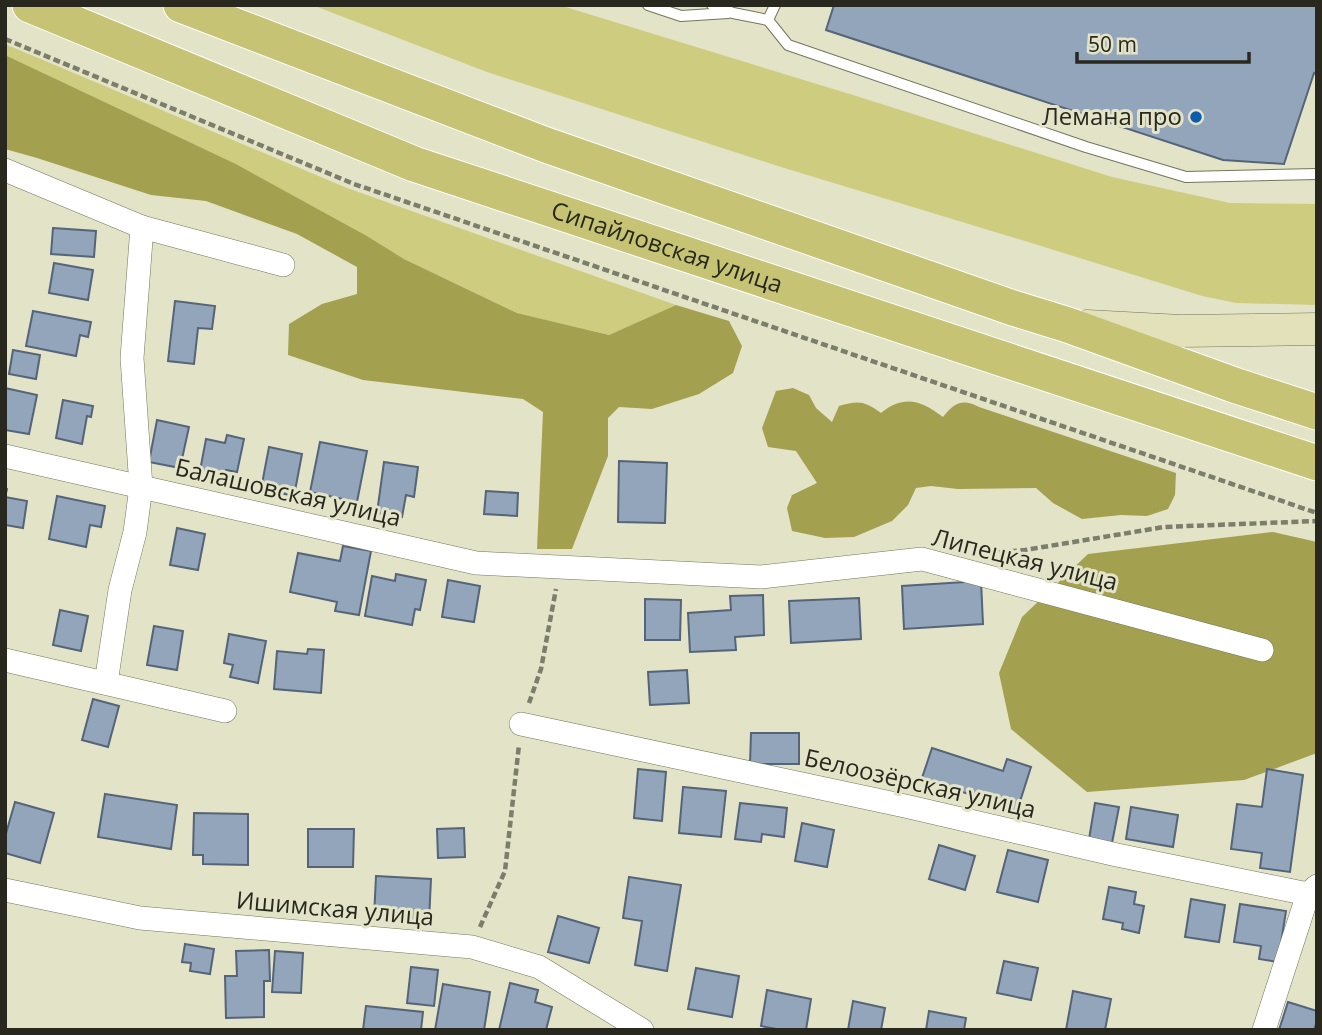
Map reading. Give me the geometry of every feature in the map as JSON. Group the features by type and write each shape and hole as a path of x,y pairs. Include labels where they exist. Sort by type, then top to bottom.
{"main road":[{"name":"Сипайловская улица","path":"30,5 414,164 1317,463"},
{"path":"181,5 546,145 1317,412"},
{"path":"1068,325 1181,331 1317,329"}],"street":[{"path":"5,170 142,227 283,265"},
{"path":"106,683 120,590 135,532 141,487 132,358 142,227"},
{"name":"Балашовская улица","path":"5,456 476,563 561,567"},
{"name":"Липецкая улица","path":"561,567 761,577 922,559 1262,650"},
{"path":"5,660 225,711"},
{"name":"Белоозёрская улица","path":"522,724 905,806 1117,855 1312,890"},
{"name":"Ишимская улица","path":"5,890 140,918 472,947 539,967 642,1030"},
{"path":"1264,1030 1312,890"}],"lane":[{"path":"648,5 681,16 733,13"},
{"path":"712,5 733,13 768,20 788,45 1086,147 1186,177 1317,174"},
{"path":"768,20 775,5"}],"path":[{"path":"5,39 354,184 1317,513"},
{"path":"987,553 1026,550 1164,527 1317,521"},
{"path":"472,947 505,871 522,724 541,669 561,567"}],"shaded area":[{"path":"312,5 559,5 1112,177 1230,203 1317,204 1317,305 1236,303 1202,296 781,167 487,72"},
{"path":"5,44 347,188 676,305 609,335 517,313 404,259 236,164 5,55"},
{"path":"5,55 236,164 404,259 517,313 609,335 676,305 729,321 742,346 733,373 699,394 652,409 619,407 608,418 608,456 572,549 537,549 543,412 523,399 363,380 288,355 289,324 322,304 357,294 357,267 297,234 206,201 151,195 5,149"},
{"path":"793,388 809,395 816,408 832,422 839,406 851,403 866,404 881,413 897,403 913,402 928,407 943,417 959,403 973,404 1176,473 1175,495 1168,509 1147,516 1121,515 1082,519 1053,503 1036,488 958,489 931,486 916,488 908,505 892,521 854,537 825,538 792,531 787,508 792,495 817,483 796,451 768,447 762,428 776,391"},
{"path":"1273,532 1317,542 1317,753 1244,780 1087,792 1011,729 999,673 1022,617 1088,554"}],"building":[{"name":"Лемана про","path":"834,5 1317,5 1317,74 1314,73 1284,164 1223,160 826,30"},
{"path":"53,228 96,231 94,257 51,254"},
{"path":"54,263 93,270 88,300 49,293"},
{"path":"175,301 215,306 212,329 198,328 194,364 168,361"},
{"path":"33,311 91,322 88,337 80,335 76,356 26,346"},
{"path":"13,350 40,355 36,379 9,374"},
{"path":"5,388 37,395 29,434 5,430"},
{"path":"63,400 93,406 91,417 87,416 82,444 56,438"},
{"path":"157,420 189,427 180,468 149,462"},
{"path":"227,435 244,439 237,472 226,470 224,481 199,476 206,439 225,443"},
{"path":"320,442 367,451 357,502 310,492"},
{"path":"269,447 302,454 294,496 261,489"},
{"path":"619,461 667,463 665,523 618,522"},
{"path":"384,462 418,467 414,497 406,495 402,517 377,513"},
{"path":"486,491 518,493 517,516 484,514"},
{"path":"57,496 105,506 101,527 90,525 86,547 49,539"},
{"path":"5,497 27,501 23,528 5,525"},
{"path":"177,528 205,534 198,570 170,565"},
{"path":"343,546 371,551 359,615 335,611 337,602 290,592 298,553 340,561"},
{"path":"396,574 426,580 420,610 415,609 412,625 365,616 372,576 395,581"},
{"path":"448,580 480,586 474,622 442,617"},
{"path":"981,581 983,624 904,629 902,586"},
{"path":"763,595 764,635 735,637 736,650 690,652 688,613 731,610 730,596"},
{"path":"859,598 861,639 791,643 789,601"},
{"path":"645,599 681,600 680,640 645,640"},
{"path":"60,610 88,616 81,651 53,645"},
{"path":"154,626 183,631 177,670 147,665"},
{"path":"229,634 266,641 258,683 230,677 233,665 224,663"},
{"path":"308,649 324,650 321,693 274,689 277,651 307,654"},
{"path":"687,670 689,703 650,705 648,672"},
{"path":"93,699 119,706 108,747 82,740"},
{"path":"751,733 799,733 799,764 750,764"},
{"path":"932,748 1003,771 1007,759 1031,767 1017,811 922,778"},
{"path":"638,769 666,772 662,821 634,818"},
{"path":"1267,769 1303,775 1290,872 1260,868 1262,853 1231,849 1237,804 1262,807"},
{"path":"683,787 726,791 721,837 679,833"},
{"path":"105,794 177,805 171,849 98,837"},
{"path":"15,802 54,813 40,863 5,853 5,837"},
{"path":"740,803 787,808 784,837 762,834 761,842 735,839"},
{"path":"1095,803 1119,807 1112,843 1089,839"},
{"path":"1131,807 1178,815 1173,847 1126,839"},
{"path":"194,813 248,814 248,865 203,864 203,855 193,855"},
{"path":"802,823 834,830 827,867 795,861"},
{"path":"464,828 465,857 438,858 437,829"},
{"path":"308,829 354,829 353,867 308,867"},
{"path":"939,845 975,856 965,890 929,879"},
{"path":"1008,850 1048,860 1038,902 997,892"},
{"path":"376,876 431,879 429,921 374,918"},
{"path":"629,877 681,885 667,971 635,965 642,921 623,918"},
{"path":"1109,887 1136,892 1134,904 1144,906 1139,933 1122,929 1123,923 1103,919"},
{"path":"1191,899 1225,905 1219,942 1185,937"},
{"path":"1240,904 1286,911 1278,962 1259,959 1261,946 1234,942"},
{"path":"558,916 599,928 589,963 548,952"},
{"path":"185,944 214,949 210,974 190,971 191,963 182,962"},
{"path":"269,950 270,981 264,981 264,1017 226,1018 225,976 237,976 236,951"},
{"path":"275,951 303,953 301,993 272,992"},
{"path":"1004,961 1038,968 1031,1000 997,993"},
{"path":"411,967 438,970 434,1006 407,1003"},
{"path":"696,968 739,976 732,1017 688,1009"},
{"path":"510,983 538,990 535,1002 552,1007 546,1030 499,1030"},
{"path":"443,984 490,992 484,1030 435,1030"},
{"path":"767,990 811,999 806,1030 781,1030 761,1026"},
{"path":"1073,991 1111,999 1105,1030 1066,1030"},
{"path":"853,1001 885,1008 881,1030 848,1030"},
{"path":"1288,1002 1317,1011 1314,1030 1279,1030"},
{"path":"366,1006 423,1012 421,1030 363,1030"},
{"path":"929,1011 966,1018 964,1030 926,1030"}],"place":[{"name":"Лемана про","path":"1196,117"}]}
